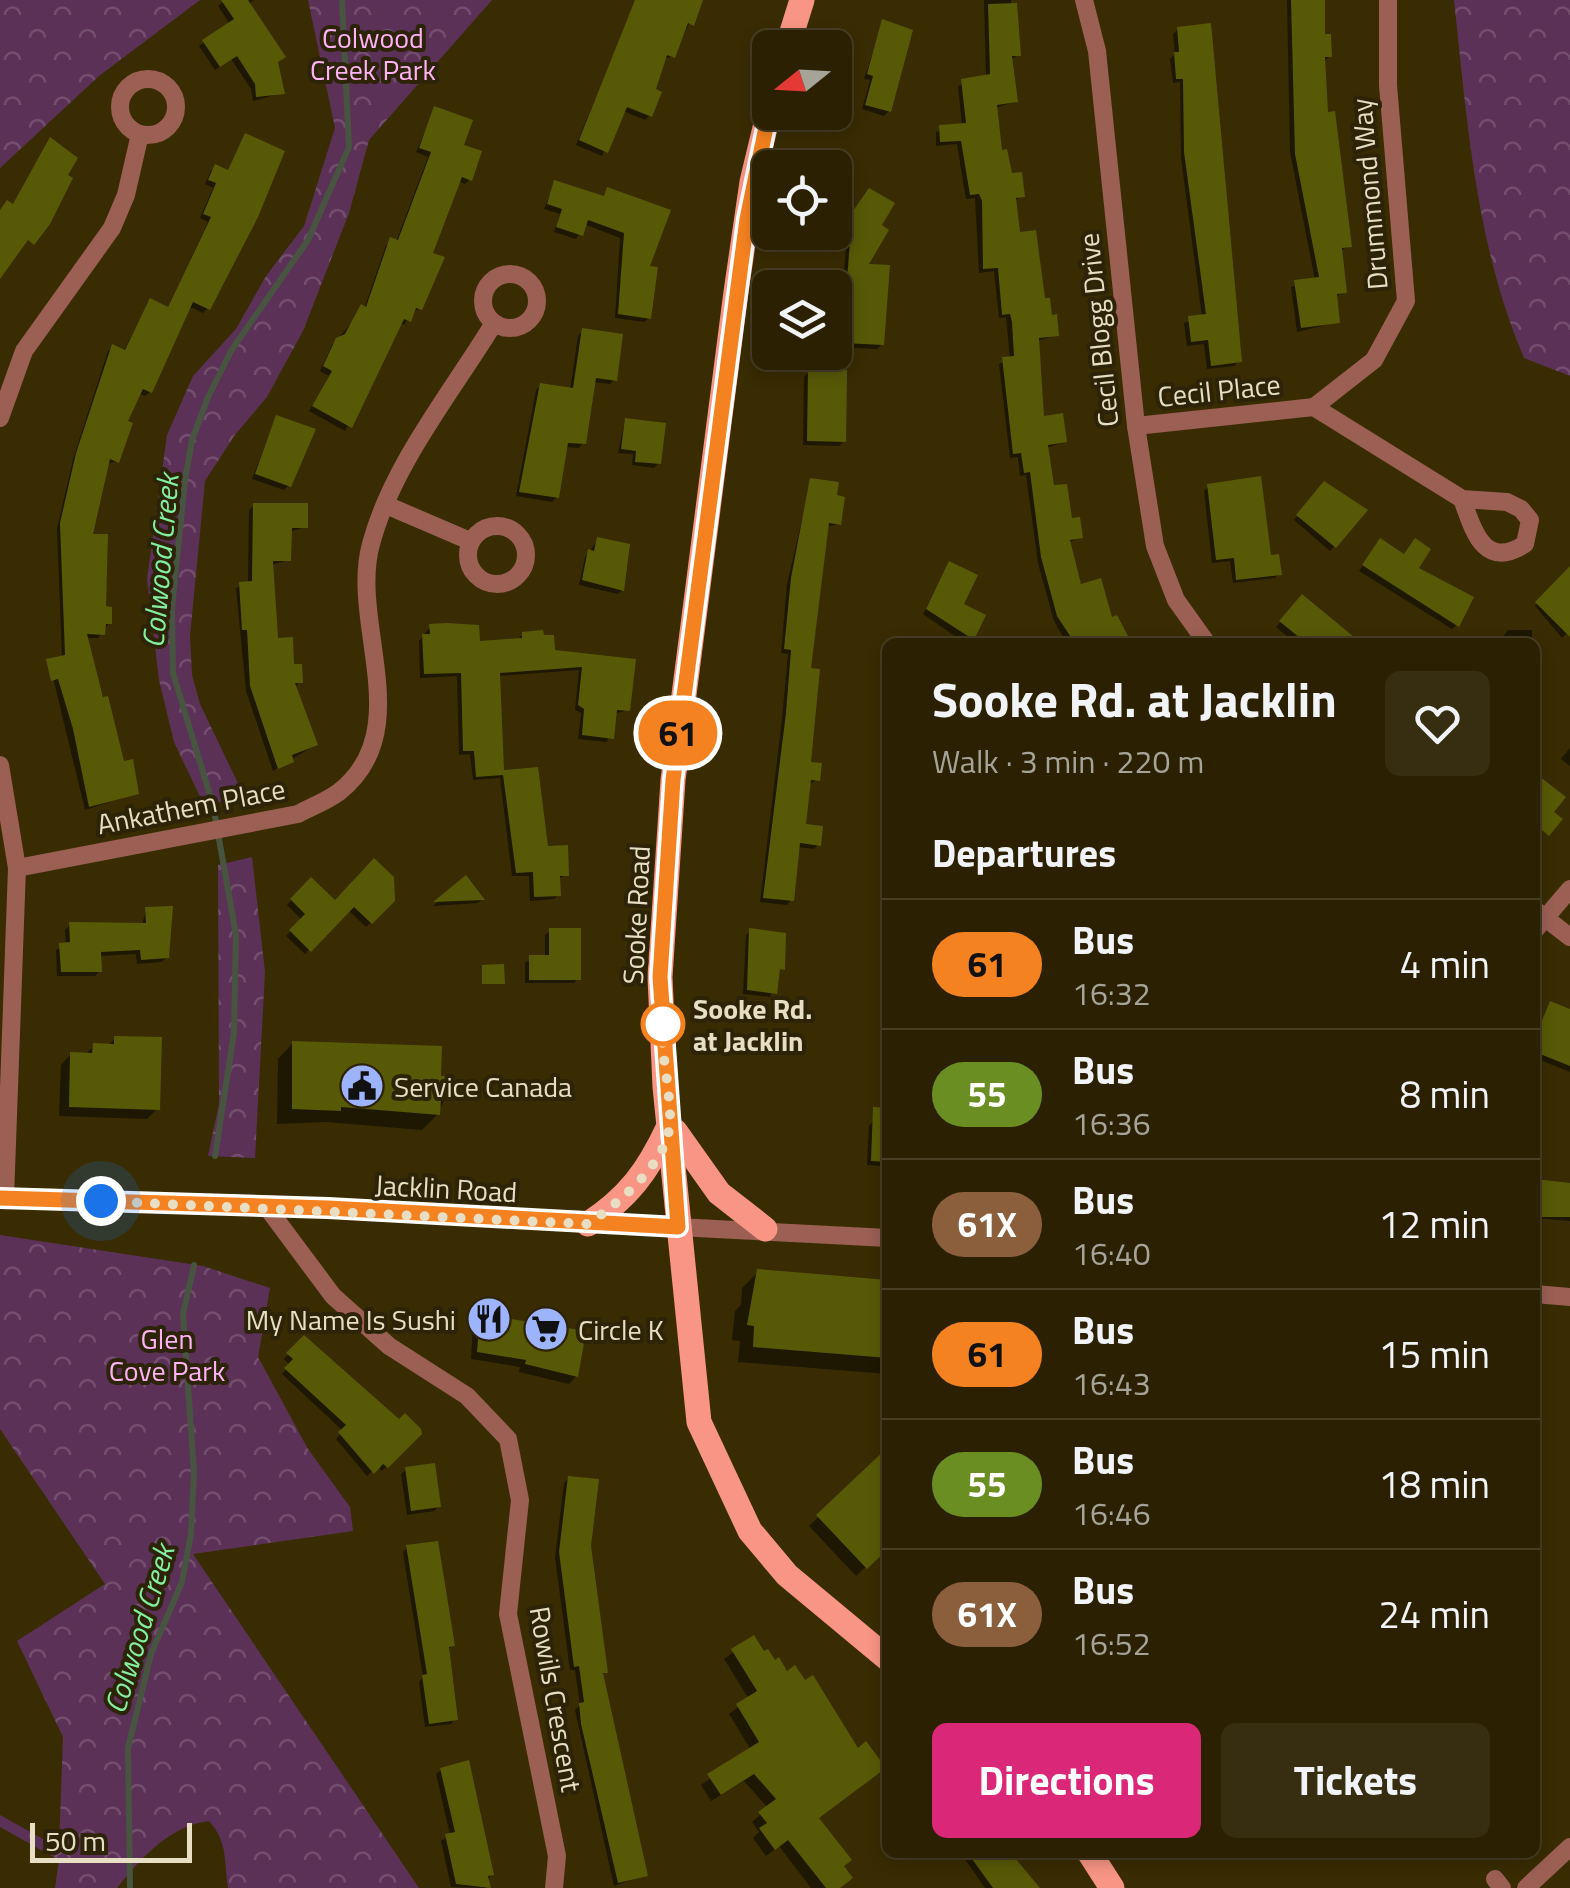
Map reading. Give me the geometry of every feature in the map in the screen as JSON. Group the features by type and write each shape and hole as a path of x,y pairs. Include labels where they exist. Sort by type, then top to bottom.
{"main road":[{"path":"792,30 802,0"},
{"name":"Sooke Road","path":"765,130 752,182 739,274 673,780 660,977 670,1124 699,1422 750,1532 783,1571 882,1655"},
{"path":"588,1224 617,1205 647,1172 670,1124"},
{"path":"670,1124 694,1163 719,1193 765,1229"},
{"name":"Jacklin Road","path":"2,1198 266,1206 678,1227"},
{"path":"1092,1858 1112,1888"}],"street":[{"name":"Cecil Blogg Drive","path":"1084,0 1097,51 1136,426 1155,546 1176,600 1203,638"},
{"name":"Drummond Way","path":"1314,408 1374,360 1406,301 1388,85 1388,0"},
{"path":"0,418 24,351 112,228 126,195 140,134"},
{"name":"Ankathem Place","path":"17,868 298,814 340,792 367,757 381,686 366,599 368,564 386,505 494,324"},
{"name":"Cecil Place","path":"1136,426 1314,408 1462,499"},
{"path":"386,505 470,540"},
{"path":"0,766 17,868 2,1198"},
{"path":"1540,917 1570,889"},
{"path":"1540,920 1570,937"},
{"name":"Rowils Crescent","path":"266,1206 333,1296 389,1346 466,1396 508,1439 520,1500 508,1614 557,1856 554,1888"},
{"name":"Jacklin Road","path":"678,1227 882,1238"},
{"path":"1540,1294 1570,1297"},
{"path":"1526,1888 1570,1847"}],"green space":[{"path":"0,0 200,0 99,76 0,168"},
{"name":"Colwood Creek Park","path":"308,0 492,0 369,140 349,213 303,331 267,397 234,436 205,481 190,636 192,675 200,704 245,798 204,805 174,742 159,680 147,579 167,435 193,376 236,329 266,276 304,226 335,128"},
{"path":"1454,0 1570,0 1570,376 1524,358 1508,315 1476,182"},
{"path":"252,857 265,972 255,1158 208,1156 219,1104 218,865"},
{"name":"Glen Cove Park","path":"0,1235 203,1266 270,1288 258,1357 308,1449 350,1507 353,1531 193,1554 419,1888 228,1888 222,1844 209,1821 169,1836 117,1888 55,1888 59,1860 0,1827 0,1815 59,1848 63,1737 17,1641 105,1584 0,1429"}],"building":[{"path":"221,0 248,0 286,57 278,62 285,94 256,97 255,84 237,56 220,67 202,40 234,19"},
{"path":"635,0 703,0 694,26 688,23 675,58 667,55 656,89 662,92 652,117 627,107 608,153 579,140"},
{"path":"1291,0 1325,0 1325,34 1331,34 1332,57 1325,57 1328,112 1335,111 1352,247 1342,248 1347,293 1337,294 1340,323 1301,328 1294,280 1319,277 1295,154"},
{"path":"1017,3 1021,56 1012,56 1018,102 997,105 1002,150 1007,149 1012,173 1022,172 1025,197 1016,198 1020,232 1036,230 1045,298 1050,298 1052,315 1057,314 1059,336 1039,338 1044,416 1063,413 1067,442 1048,445 1054,485 1067,484 1072,518 1080,517 1083,538 1070,540 1081,584 1101,578 1112,617 1117,615 1129,638 1071,638 1057,616 1041,557 1030,472 1024,473 1021,453 1013,454 1002,357 1014,356 1012,322 1010,314 1002,315 998,268 983,269 982,201 979,194 970,195 961,141 940,142 939,125 966,123 961,79 990,74 988,4"},
{"path":"882,19 913,30 891,112 865,105 873,76 867,74"},
{"path":"1211,23 1242,362 1211,366 1208,340 1191,342 1188,316 1206,314 1184,152 1183,79 1176,79 1174,52 1179,52 1177,27"},
{"path":"434,106 473,120 464,145 482,151 472,181 462,177 433,253 445,257 422,310 416,308 411,322 404,319 352,428 312,406 332,371 323,366 336,338 345,334 361,304 366,307 390,237 398,240 431,152 419,148"},
{"path":"245,133 285,151 258,217 210,310 193,302 152,393 143,389 128,421 133,423 119,463 110,459 93,534 108,534 106,606 112,607 112,624 106,624 105,635 87,634 124,761 133,759 139,794 89,807 73,729 58,679 51,681 46,659 65,655 60,523 76,453 112,344 125,350 150,298 168,307 211,217 203,214 216,183 208,180 215,164 228,170"},
{"path":"50,137 78,158 68,175 73,178 50,224 34,245 28,240 0,279 0,210 7,200 13,204"},
{"path":"554,180 604,196 607,187 671,210 650,266 658,267 651,319 618,314 624,233 588,220 583,236 556,227 562,209 547,204"},
{"path":"869,188 895,203 882,225 889,230 869,264 890,265 884,345 852,343 852,270 848,270 852,212"},
{"path":"582,328 623,334 617,381 596,378 586,444 568,443 559,498 519,492 540,383 573,388"},
{"path":"808,370 847,370 846,442 807,441"},
{"path":"276,415 316,429 291,487 255,474"},
{"path":"625,418 666,423 661,464 635,462 636,451 621,449"},
{"path":"1261,476 1271,555 1279,554 1282,575 1236,580 1234,558 1216,560 1207,484"},
{"path":"810,478 839,482 837,495 845,497 841,525 829,523 811,668 820,669 811,762 822,763 820,781 811,780 806,824 823,826 821,846 800,843 794,901 763,898 786,713 791,650 784,649 791,578"},
{"path":"1324,481 1368,510 1336,548 1296,515"},
{"path":"253,503 308,503 308,528 292,528 291,561 273,561 278,638 293,637 294,664 302,664 303,683 295,683 318,745 292,755 294,762 278,769 250,686 247,630 242,630 239,582 252,581"},
{"path":"597,537 630,544 624,591 582,580 588,549 594,551"},
{"path":"1380,538 1404,554 1415,538 1431,549 1419,568 1474,597 1459,627 1362,565"},
{"path":"949,561 978,575 964,604 986,615 975,638 926,609"},
{"path":"1570,566 1570,637 1535,602"},
{"path":"1302,594 1355,638 1300,638 1279,621"},
{"path":"429,624 479,625 480,641 522,638 522,632 543,630 544,635 554,635 555,650 636,659 630,711 617,710 614,739 582,735 584,709 578,705 582,667 500,673 504,770 538,767 548,846 568,845 569,876 560,876 561,896 534,897 533,872 516,873 503,775 476,777 474,751 463,751 461,673 424,674 422,634 430,634"},
{"path":"1540,777 1566,797 1554,812 1563,819 1549,836 1541,829"},
{"path":"374,858 394,877 395,901 372,924 354,907 311,952 289,930 305,914 290,899 311,877 335,900"},
{"path":"466,875 485,900 433,902"},
{"path":"173,906 169,958 141,960 140,950 101,952 102,972 61,972 59,943 70,942 69,922 146,923 145,907"},
{"path":"549,928 581,928 581,980 529,980 529,955 549,955"},
{"path":"749,928 786,933 785,970 780,969 777,994 747,990"},
{"path":"504,964 505,984 482,984 482,965"},
{"path":"1550,1001 1570,1009 1570,1066 1540,1054 1540,1026"},
{"path":"114,1036 162,1037 160,1110 69,1107 70,1052 92,1053 93,1043 114,1044"},
{"path":"292,1041 442,1046 441,1076 448,1076 447,1099 441,1099 440,1115 341,1107 341,1111 292,1109"},
{"path":"873,1107 882,1108 882,1162 871,1161"},
{"path":"1540,1180 1570,1183 1570,1217 1540,1217"},
{"path":"757,1269 882,1279 882,1358 753,1347 754,1326 747,1325"},
{"path":"480,1314 586,1331 578,1377 525,1364 526,1360 477,1352"},
{"path":"304,1335 399,1419 405,1413 421,1429 422,1434 388,1468 383,1464 374,1474 338,1432 346,1425 284,1368 293,1359 286,1353"},
{"path":"882,1453 882,1555 867,1569 816,1515"},
{"path":"435,1463 441,1507 411,1511 405,1467"},
{"path":"568,1476 599,1479 591,1546 608,1673 603,1673 648,1876 618,1883 581,1724 579,1703 584,1702 579,1666 574,1667 559,1552"},
{"path":"438,1541 455,1646 449,1647 458,1720 429,1724 422,1675 427,1674 406,1545"},
{"path":"754,1635 764,1651 768,1649 775,1660 779,1657 787,1671 795,1665 805,1680 813,1675 858,1748 866,1741 882,1763 882,1771 819,1818 852,1860 844,1866 853,1878 840,1888 826,1888 788,1840 775,1850 759,1828 767,1823 758,1812 776,1799 754,1774 721,1795 707,1774 759,1742 736,1704 757,1691 731,1649"},
{"path":"469,1760 494,1875 488,1876 491,1888 456,1884 445,1834 455,1832 440,1768"},
{"path":"971,1858 1015,1858 1040,1888 993,1888"}],"waterway":[{"name":"Colwood Creek","path":"215,1156 234,1032 236,935 213,805 173,673 172,608 185,480 192,440 208,397 231,351 308,240 349,147 342,0"},
{"name":"Colwood Creek","path":"130,1888 128,1748 151,1654 182,1582 191,1534 194,1472 183,1314 194,1265"}],"bus line":[{"name":"61","path":"0,1198 328,1208 678,1227 660,977 673,780 752,182 765,130"}],"place":[{"name":"Sooke Rd. at Jacklin","path":"663,1024"},
{"name":"Service Canada","path":"362,1086"},
{"name":"My Name Is Sushi","path":"489,1319"},
{"name":"Circle K","path":"546,1329"}],"route":[{"path":"101,1201 328,1208 588,1224 617,1205 647,1172 670,1124 662,1021 663,1024"}]}
